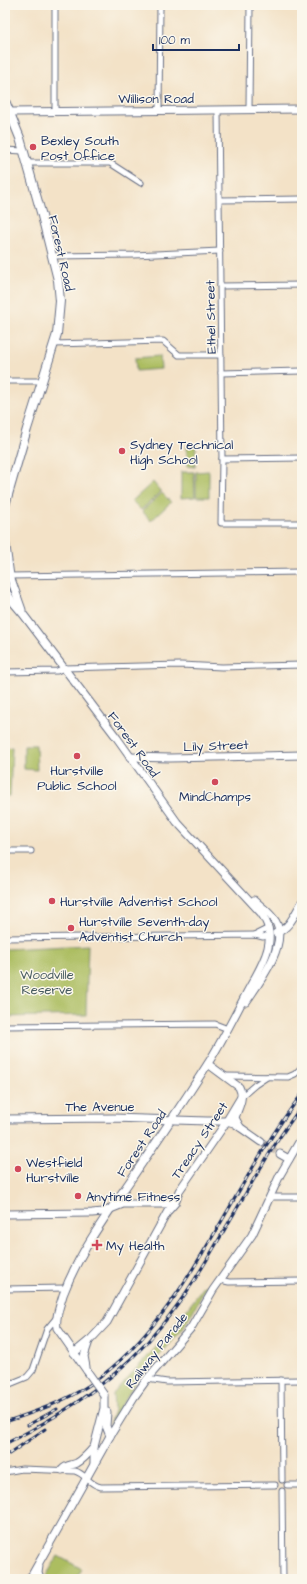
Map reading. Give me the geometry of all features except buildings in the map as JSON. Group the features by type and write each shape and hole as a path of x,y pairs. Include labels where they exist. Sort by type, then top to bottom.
{"main road":[{"name":"Forest Road","path":"5,101 27,163 53,256 58,280 60,301 54,344 5,505"}],"street":[{"path":"55,5 55,110"},
{"path":"159,110 160,5"},
{"path":"249,109 250,5"},
{"name":"Willison Road","path":"10,112 55,110 302,109"},
{"name":"Ethel Street","path":"218,110 222,459 221,523 302,523"},
{"path":"5,150 23,151"},
{"path":"27,163 110,164 140,183"},
{"path":"220,200 302,199"},
{"path":"53,256 134,255 220,251"},
{"path":"220,286 302,285"},
{"path":"54,344 163,341 179,355 221,355"},
{"path":"221,373 302,371"},
{"path":"5,381 42,381"},
{"path":"222,459 302,458"},
{"name":"Forest Road","path":"5,539 10,576 23,614"},
{"path":"10,576 302,572"},
{"name":"Forest Road","path":"5,590 177,822 261,913 266,919 270,932 270,944 266,956 208,1064 89,1241 66,1288 57,1316 47,1329 33,1370 27,1377 5,1386"},
{"path":"5,672 57,671 64,668 181,665 302,665"},
{"name":"Lily Street","path":"130,757 170,758 302,755"},
{"path":"5,851 31,851"},
{"name":"Forest Road","path":"228,1029 271,962 279,941 277,924 267,911 233,882"},
{"path":"5,938 255,935 279,932 286,926 302,902"},
{"path":"270,932 277,924 295,914"},
{"path":"5,1026 215,1024 228,1029"},
{"path":"215,1052 216,1063 223,1075"},
{"path":"208,1064 239,1087 241,1106 236,1118 237,1123 242,1130"},
{"path":"223,1075 288,1077 298,1072 302,1067"},
{"path":"247,1076 251,1082 251,1088"},
{"path":"241,1097 267,1077"},
{"name":"Treacy Street","path":"74,1353 91,1339 110,1316 168,1211 175,1203 179,1191 241,1097"},
{"name":"The Avenue","path":"5,1119 113,1118 226,1121 234,1123 261,1142"},
{"path":"207,1121 215,1131 212,1142"},
{"path":"212,1142 227,1129 233,1128 242,1130"},
{"name":"Railway Parade","path":"28,1579 41,1560 110,1436 134,1397 147,1379 192,1328 207,1300 252,1235 289,1159 302,1137"},
{"path":"280,1154 289,1159"},
{"path":"5,1214 92,1213 103,1212 128,1203 164,1204 172,1201 179,1191"},
{"path":"271,1197 302,1196"},
{"path":"220,1280 229,1282 302,1281"},
{"path":"5,1289 66,1288"},
{"path":"57,1316 57,1328 104,1395 108,1404 106,1426 110,1436"},
{"path":"87,1371 84,1356 91,1339"},
{"path":"147,1379 166,1382 302,1380"},
{"path":"280,1380 282,1480 287,1485 302,1485"},
{"path":"94,1466 94,1447 104,1408 104,1395"},
{"path":"62,1470 67,1465 77,1463 83,1459 94,1447"},
{"path":"5,1472 15,1470 62,1470 79,1472 93,1485 102,1487 275,1485"},
{"path":"275,1485 277,1481 282,1480"},
{"path":"275,1485 278,1490 282,1491"},
{"path":"282,1491 286,1489 287,1485"},
{"path":"282,1491 281,1536 283,1579"},
{"path":"40,1579 38,1573 41,1560"}],"green space":[{"path":"160,356 161,369 136,371 135,358"},
{"path":"187,445 196,445 195,467 187,466"},
{"path":"209,471 209,497 196,497 196,472"},
{"path":"181,472 194,472 195,497 181,498"},
{"path":"153,482 161,492 141,510 132,501"},
{"path":"162,493 171,502 151,521 142,511"},
{"path":"24,745 36,745 37,770 24,769"},
{"path":"12,747 10,796 5,796 5,748"},
{"name":"Woodville Reserve","path":"88,945 86,1015 5,1017 5,949"},
{"path":"205,1285 207,1286 183,1329 136,1382 109,1425 114,1410 113,1394 170,1332"},
{"path":"58,1556 82,1569 76,1579 48,1579 46,1576"}],"tunnel":[{"path":"261,1142 280,1154"}],"railway":[{"path":"5,1422 60,1401 91,1384 125,1356 155,1323 181,1287 206,1248 252,1168 276,1130 302,1094"},
{"path":"5,1444 48,1421 89,1394 109,1379 145,1345 171,1314 189,1289 273,1148 302,1106"},
{"path":"28,1425 57,1409"},
{"path":"9,1454 45,1429"}],"place":[{"name":"Bexley South Post Office","path":"33,147"},
{"name":"Sydney Technical High School","path":"122,451"},
{"name":"Hurstville Public School","path":"77,756"},
{"name":"MindChamps","path":"215,782"},
{"name":"Hurstville Adventist School","path":"52,901"},
{"name":"Hurstville Seventh-day Adventist Church","path":"71,928"},
{"name":"Westfield Hurstville","path":"18,1169"},
{"name":"Anytime Fitness","path":"78,1196"},
{"name":"My Health","path":"97,1245"}]}
